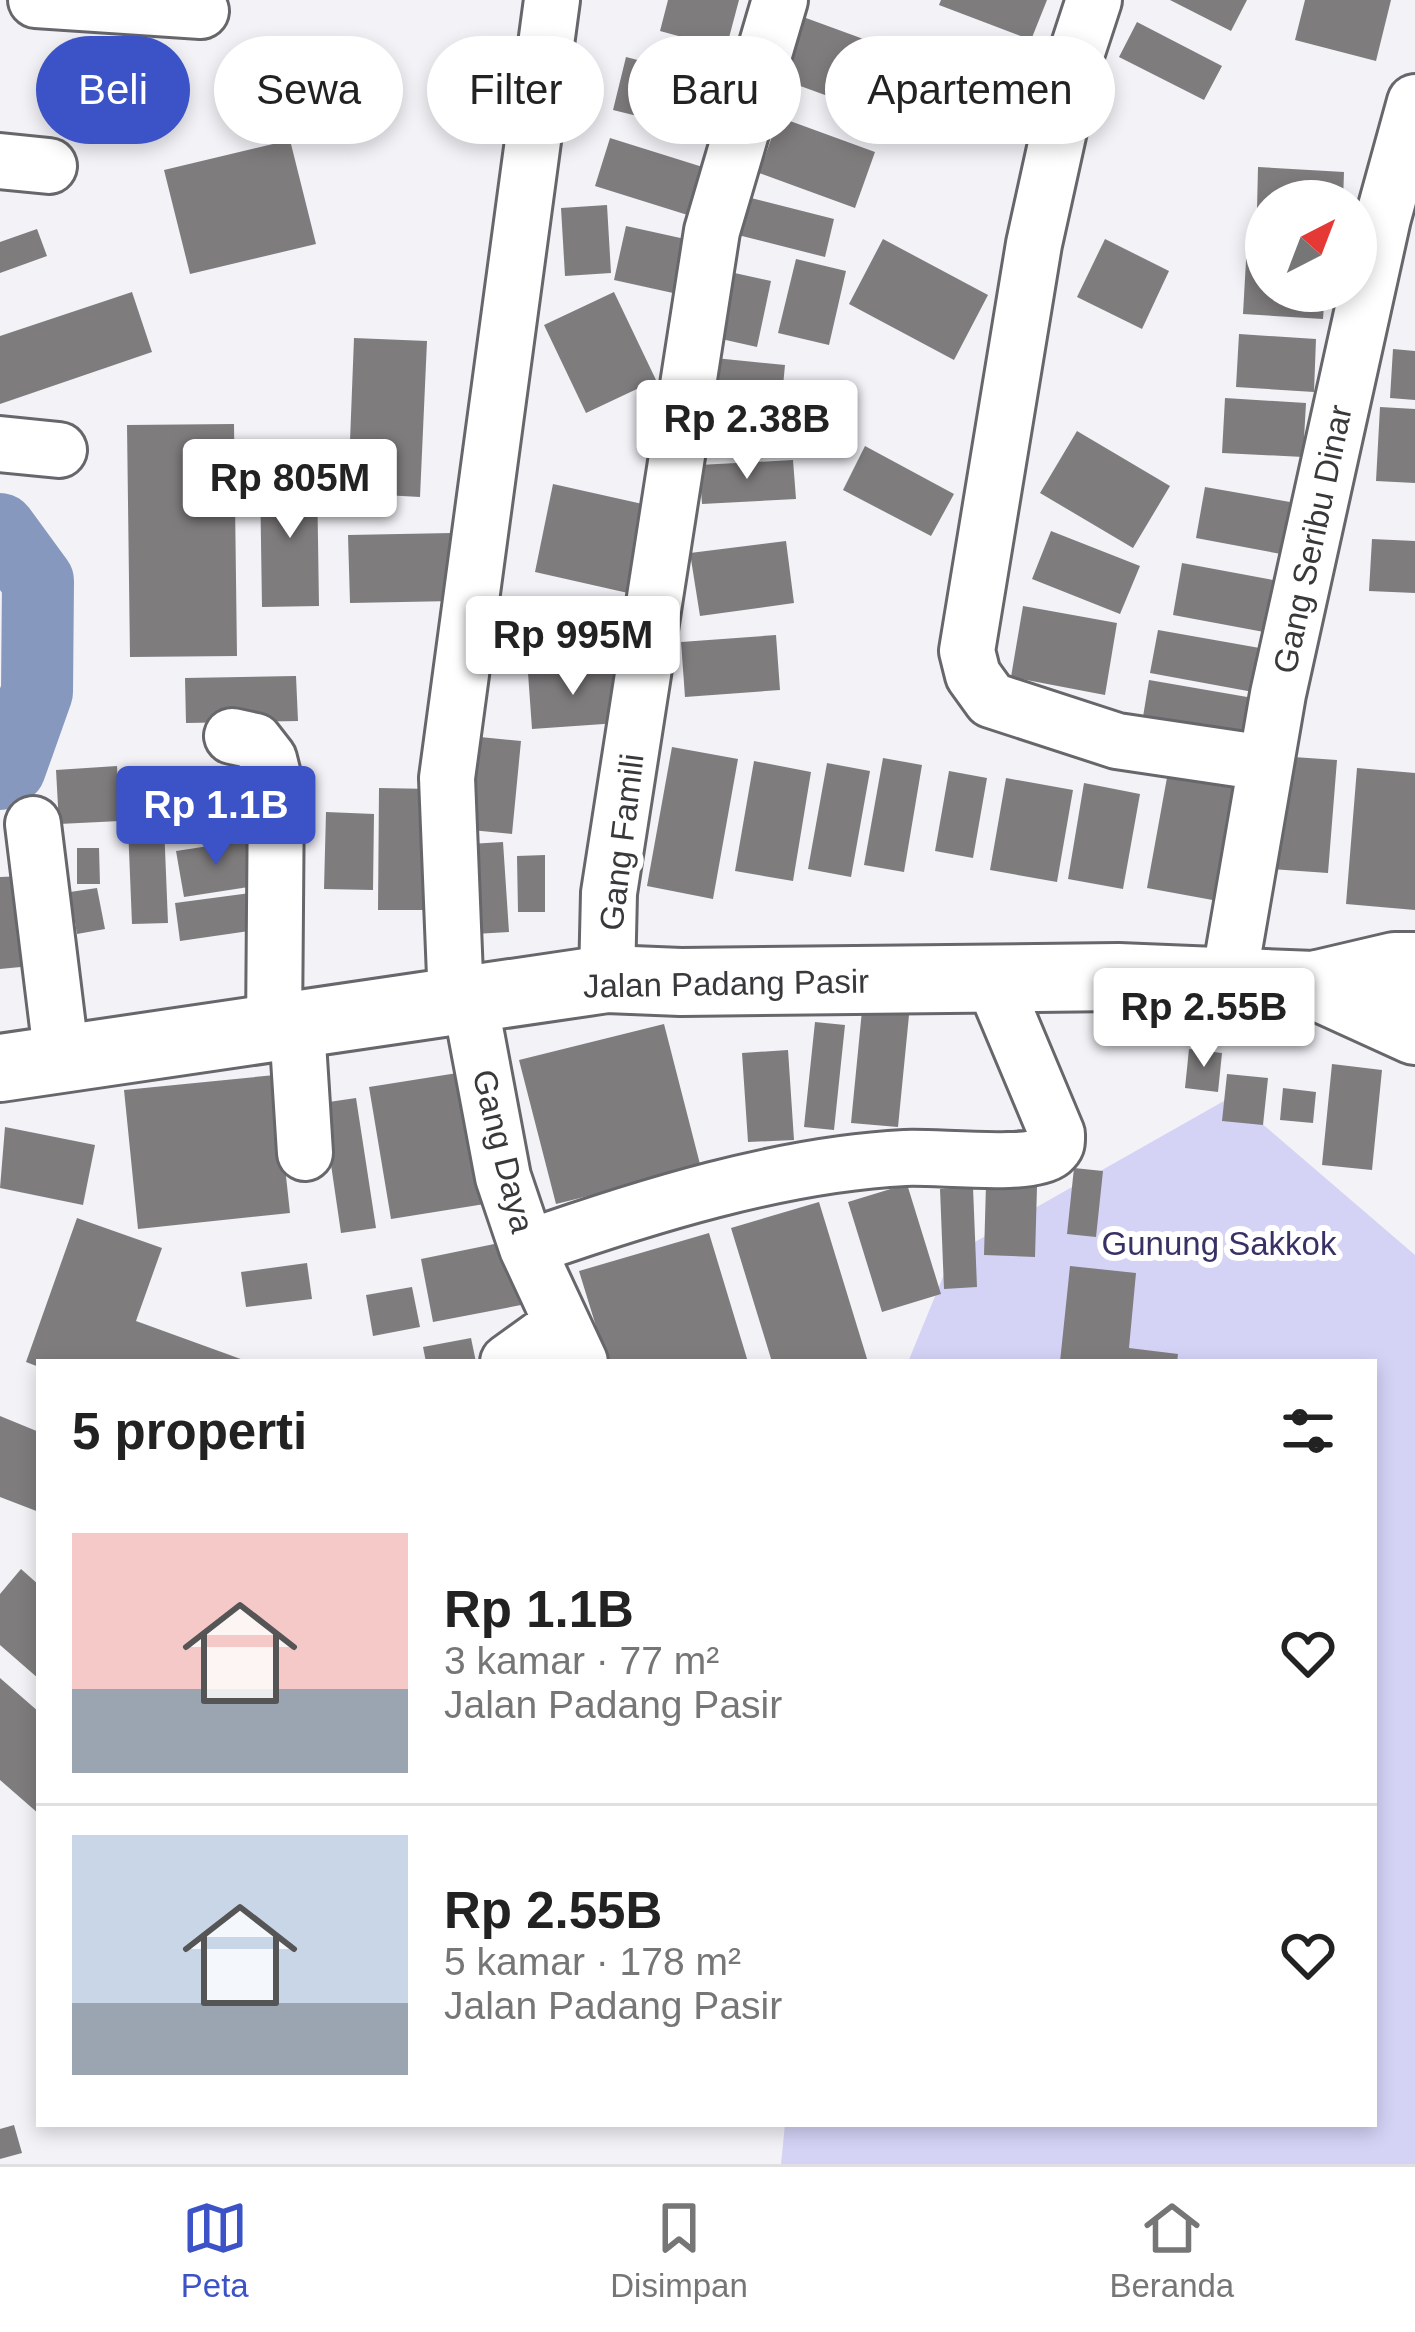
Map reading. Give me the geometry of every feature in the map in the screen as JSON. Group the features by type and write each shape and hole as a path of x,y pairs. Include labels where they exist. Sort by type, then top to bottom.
{"highway":[{"path":"1314,985 1415,965"},
{"name":"Jalan Padang Pasir","path":"31,1064 607,979 1229,979 1314,985"},
{"path":"1314,985 1415,1031"}],"street":[{"path":"36,0 200,11"},
{"name":"Gang Daya","path":"552,0 447,778 463,1001 503,1178 527,1248 571,1342"},
{"name":"Gang Famili","path":"607,979 609,893 712,231 780,0"},
{"path":"1094,0 1076,58 1034,244 967,651 973,675 991,700 1118,742 1265,763"},
{"name":"Gang Seribu Dinar","path":"1229,979 1265,763 1374,260 1415,102"},
{"path":"0,444 58,450"},
{"path":"232,736 255,741 268,759 276,787 285,1028 305,1153"},
{"path":"31,1064 33,824"},
{"path":"527,1248 625,1213 766,1179 879,1159 940,1156 1010,1161 1049,1154 1057,1145 1057,1135 992,979"},
{"path":"517,1359 571,1342"}],"green space":[{"name":"Gunung Sakkok","path":"1231,1097 1415,1255 1415,2164 781,2164 785,2127 1377,2127 1377,1359 909,1359 952,1255"}],"building":[{"path":"668,0 739,0 729,36 678,36 660,31"},
{"path":"941,0 1047,0 1033,36 1020,36 939,5"},
{"path":"1170,0 1247,0 1231,31"},
{"path":"1305,0 1391,0 1376,61 1295,40"},
{"path":"795,14 855,36 825,36 825,95 801,86 801,36 787,36"},
{"path":"1137,22 1222,66 1204,100 1119,57"},
{"path":"626,57 628,58 628,114 613,110"},
{"path":"801,125 825,134 825,144 853,144 875,152 855,208 759,173 769,144 801,144"},
{"path":"610,138 709,169 694,217 595,186"},
{"path":"291,144 316,244 190,274 164,170"},
{"path":"1258,167 1344,172 1344,180 1258,180"},
{"path":"739,195 834,219 825,257 730,233"},
{"path":"607,205 611,273 565,276 561,208"},
{"path":"626,226 685,239 673,293 614,280"},
{"path":"37,229 47,256 0,273 0,242"},
{"path":"883,239 988,295 954,360 849,304"},
{"path":"1105,239 1169,271 1142,329 1077,297"},
{"path":"796,259 846,271 829,345 778,333"},
{"path":"721,270 771,281 757,347 708,336"},
{"path":"1245,278 1245,312 1324,312 1323,319 1243,314"},
{"path":"132,292 152,352 0,404 0,336"},
{"path":"614,292 656,380 586,413 544,325"},
{"path":"1239,334 1316,339 1314,392 1236,387"},
{"path":"354,338 427,341 420,497 348,493"},
{"path":"1393,349 1415,351 1415,400 1390,398"},
{"path":"715,358 785,365 778,439 708,433"},
{"path":"1225,398 1306,403 1303,457 1222,453"},
{"path":"1380,407 1415,409 1415,483 1376,481"},
{"path":"234,424 237,656 130,657 127,425"},
{"path":"1077,431 1170,486 1133,548 1040,493"},
{"path":"865,446 954,494 931,536 843,490"},
{"path":"793,460 796,499 702,504 699,465"},
{"path":"317,475 319,606 262,607 260,476"},
{"path":"553,484 647,505 628,593 535,572"},
{"path":"1205,487 1290,502 1281,554 1196,538"},
{"path":"1051,531 1140,566 1120,614 1032,579"},
{"path":"452,533 454,601 350,603 348,535"},
{"path":"1372,539 1415,541 1415,593 1369,591"},
{"path":"786,541 794,603 700,616 690,553"},
{"path":"1182,563 1289,583 1280,635 1173,615"},
{"path":"1023,606 1117,623 1105,695 1011,677"},
{"path":"621,607 624,644 539,648 537,610"},
{"path":"1158,630 1271,650 1264,694 1150,673"},
{"path":"776,635 780,690 685,697 681,642"},
{"path":"614,666 618,723 532,729 528,673"},
{"path":"296,676 298,721 186,723 185,678"},
{"path":"1149,680 1253,698 1245,741 1142,723"},
{"path":"480,737 521,741 512,834 471,830"},
{"path":"672,747 738,759 713,899 647,886"},
{"path":"1279,756 1337,760 1328,873 1271,869"},
{"path":"883,758 922,765 904,872 864,865"},
{"path":"754,761 811,772 793,881 735,871"},
{"path":"827,763 870,771 851,877 808,869"},
{"path":"117,766 120,821 59,824 56,770"},
{"path":"1357,768 1415,773 1415,910 1346,904"},
{"path":"249,769 259,830 175,842 166,781"},
{"path":"949,771 987,778 973,858 935,851"},
{"path":"1168,772 1249,786 1229,903 1147,888"},
{"path":"1006,778 1073,790 1057,882 990,870"},
{"path":"1084,783 1140,794 1123,889 1068,879"},
{"path":"379,788 433,789 432,910 378,910"},
{"path":"163,800 168,923 132,924 127,802"},
{"path":"326,812 374,814 373,890 324,889"},
{"path":"248,840 255,886 184,897 176,851"},
{"path":"503,842 509,932 475,934 470,844"},
{"path":"77,848 99,848 100,884 77,884"},
{"path":"545,855 545,912 518,912 517,856"},
{"path":"25,876 31,966 0,969 0,877"},
{"path":"97,888 105,929 77,934 70,892"},
{"path":"257,892 262,929 180,941 175,903"},
{"path":"863,1000 910,1005 898,1127 851,1123"},
{"path":"815,1022 845,1025 834,1130 804,1127"},
{"path":"664,1024 701,1168 556,1204 519,1060"},
{"path":"1189,1049 1222,1053 1218,1092 1185,1088"},
{"path":"788,1050 794,1140 748,1142 742,1053"},
{"path":"1332,1064 1382,1070 1372,1170 1322,1165"},
{"path":"470,1071 491,1203 391,1219 369,1087"},
{"path":"1227,1074 1268,1078 1263,1125 1222,1121"},
{"path":"275,1075 290,1213 138,1229 124,1090"},
{"path":"1283,1088 1316,1092 1313,1123 1280,1120"},
{"path":"356,1098 376,1228 341,1233 322,1103"},
{"path":"5,1127 95,1145 83,1205 0,1188"},
{"path":"1074,1168 1103,1171 1096,1237 1067,1234"},
{"path":"907,1184 941,1294 882,1312 848,1202"},
{"path":"986,1184 1037,1187 1035,1257 984,1255"},
{"path":"973,1187 977,1287 944,1289 940,1189"},
{"path":"819,1202 867,1359 771,1359 731,1228"},
{"path":"77,1218 162,1248 136,1321 241,1359 36,1359 36,1366 26,1362"},
{"path":"709,1233 747,1359 606,1359 579,1271"},
{"path":"509,1241 521,1305 433,1322 421,1259"},
{"path":"307,1263 312,1299 246,1307 241,1272"},
{"path":"1070,1266 1136,1273 1129,1348 1178,1354 1177,1359 1060,1359"},
{"path":"412,1287 420,1327 373,1336 366,1295"},
{"path":"471,1338 475,1359 425,1359 423,1347"},
{"path":"0,1416 36,1431 36,1511 0,1497"},
{"path":"21,1569 36,1582 36,1676 0,1645 0,1594"},
{"path":"0,1678 36,1709 36,1811 0,1780"},
{"path":"14,2125 22,2153 0,2159 0,2129"}],"waterway":[{"path":"0,529 38,581 37,692 10,768 0,774"}]}
